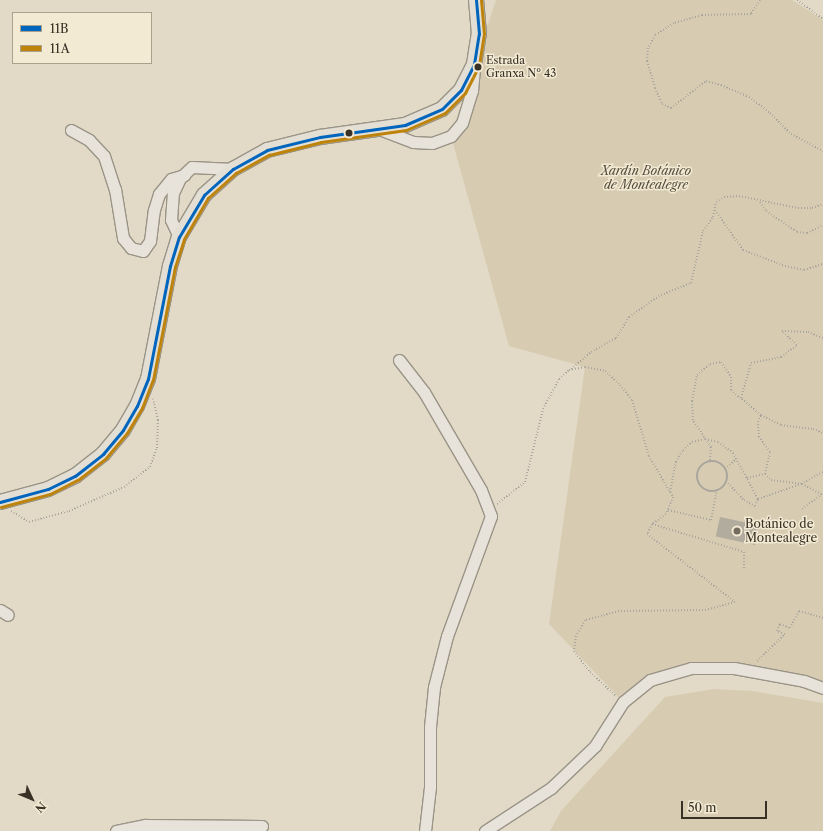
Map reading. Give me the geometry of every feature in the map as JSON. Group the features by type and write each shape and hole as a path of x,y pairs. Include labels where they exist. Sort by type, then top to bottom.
{"main road":[{"path":"3,505 48,490 87,468 123,430 137,406 148,379 170,266 179,237 204,195 233,169 267,150 291,143 382,130 419,121 442,109 461,90 474,64 479,34 476,0"}],"street":[{"path":"382,130 413,142 432,143 451,136 462,123 472,91 474,64"},
{"path":"71,130 89,140 104,156 115,189 123,238 131,248 143,251 150,241 154,210 159,194 171,179 184,175"},
{"path":"179,237 171,220 173,192 184,175 192,167 233,169"},
{"path":"399,360 424,392 481,490 491,516 484,538 466,579 447,636 434,687 430,727 430,787 425,831"},
{"path":"485,831 551,788 595,746 623,702 650,680 691,668 747,670 804,681 823,688"},
{"path":"116,831 145,825 262,826"}],"path":[{"path":"760,0 751,14 702,15 674,23 654,35 648,48 647,61 655,88 662,104 671,108 706,81 721,85 749,97 770,113 791,134 823,151"},
{"path":"797,0 823,19"},
{"path":"489,511 525,482 542,409 559,379 591,352 616,338 629,317 661,295 691,283 703,231 713,217 716,202 724,197 739,196 760,201 812,208 823,204"},
{"path":"760,201 766,212 797,232 807,233 823,225"},
{"path":"715,210 743,250 785,266 804,270 823,264"},
{"path":"741,398 751,363 781,357 797,345 782,331 808,332 823,338"},
{"path":"710,460 711,447 693,420 692,410 697,374 710,364 721,362 731,377 731,390 761,415 781,425 813,429 823,433"},
{"path":"569,370 585,366 605,372 620,385 632,400 649,456 673,497 666,514 652,524 647,534 736,602 706,610 619,611 585,620 576,636 574,652 590,672 623,702"},
{"path":"3,505 29,522 69,511 124,487 150,467 157,448 158,420 148,379"},
{"path":"761,415 758,422 759,437 770,452 765,474"},
{"path":"670,493 676,462 683,450 692,442 705,439 718,442 736,459 758,499"},
{"path":"725,469 736,459"},
{"path":"717,490 702,488 696,480 700,465 710,460 718,462 725,469 726,481 744,500 755,506 758,499 801,484 823,472"},
{"path":"747,478 765,474"},
{"path":"765,474 771,480 801,484 823,494"},
{"path":"668,510 711,520 717,490 726,481"},
{"path":"802,509 823,494"},
{"path":"652,524 744,552 744,568"},
{"path":"747,670 785,634 777,631 780,624 790,628 799,611 823,618"}],"green space":[{"name":"Xardín Botánico de Montealegre","path":"496,0 792,0 823,20 823,690 747,670 650,680 623,702 549,624 585,367 509,346 451,136"},
{"path":"714,689 752,691 823,703 823,831 550,831 561,811 665,697"}],"building":[{"name":"Botánico de Montealegre","path":"720,517 759,525 755,545 716,537"}],"transit line":[{"name":"11B","path":"0,502 48,489 75,476 103,454 123,430 137,406 148,379 170,266 179,237 204,195 233,169 267,150 320,137 405,125 442,109 461,90 474,64 479,34 476,0"},
{"name":"11A","path":"1,507 50,494 78,480 106,458 127,433 142,408 153,380 175,267 184,239 208,198 236,173 269,155 321,142 406,130 445,113 465,93 479,65 484,34 481,0"}],"place":[{"name":"Estrada Granxa Nº 43","path":"478,67"},
{"name":"Botánico de Montealegre","path":"737,531"}]}
